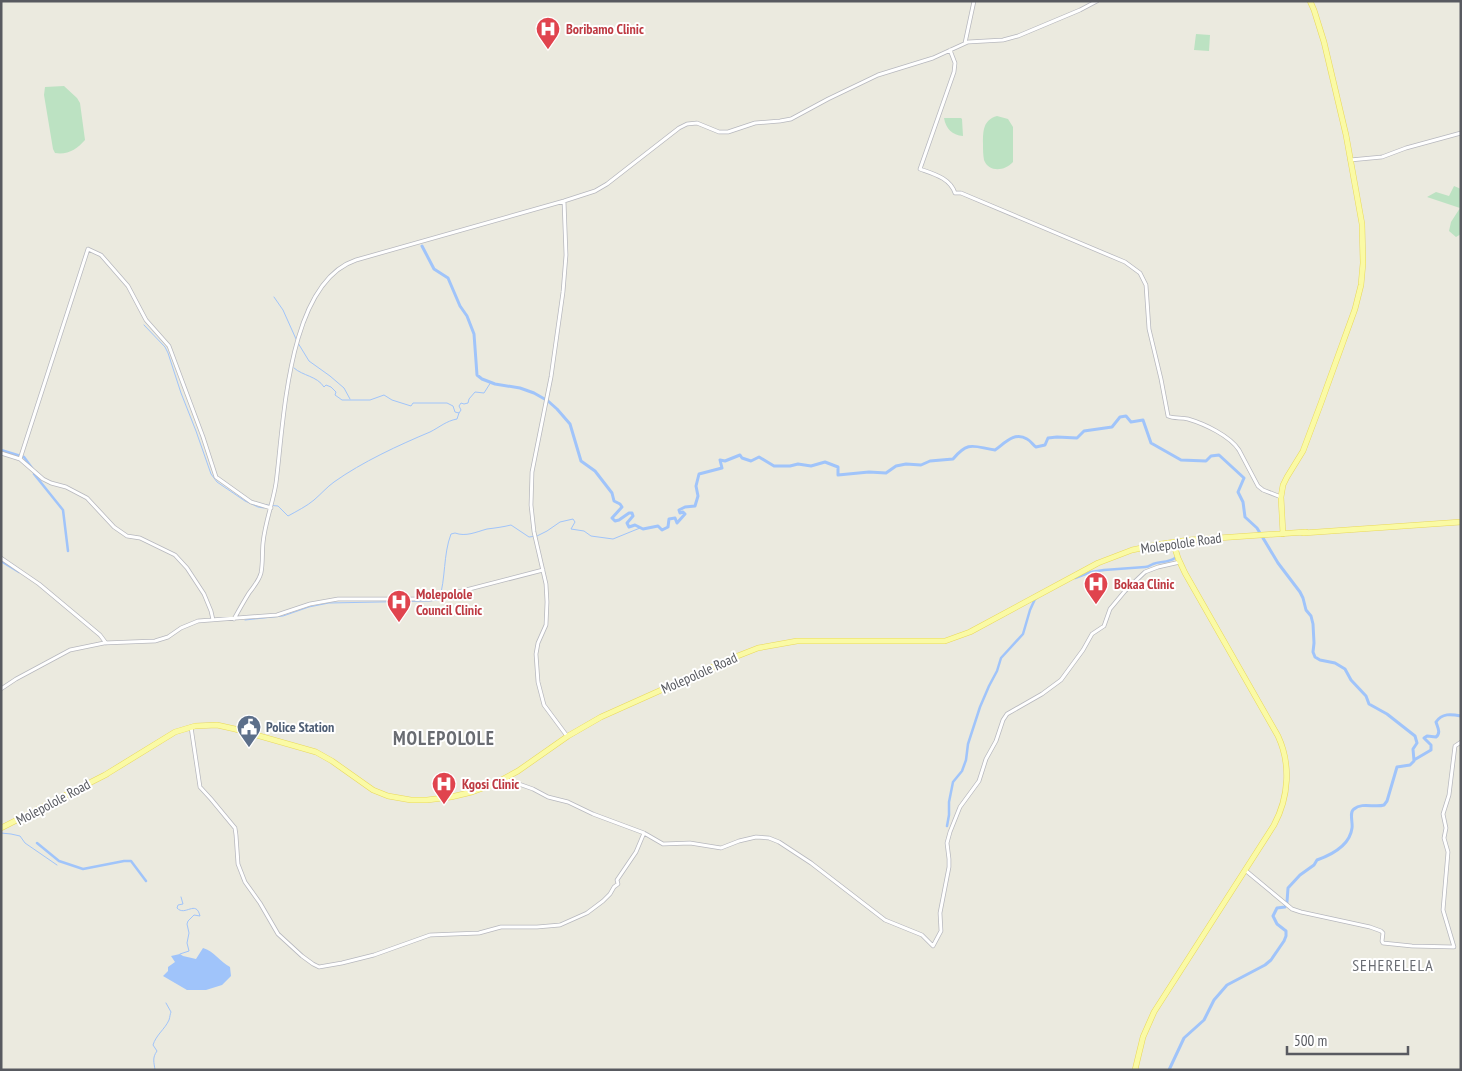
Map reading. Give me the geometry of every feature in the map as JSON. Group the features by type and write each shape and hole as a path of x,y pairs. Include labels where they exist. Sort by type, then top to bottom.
{"main road":[{"path":"1283,530 1281,497 1285,481 1310,436 1353,314 1361,285 1364,263 1363,231 1343,122 1324,42 1310,1"},
{"name":"Molepolole Road","path":"1263,535 1283,530 1290,533 1461,522"},
{"name":"Molepolole Road","path":"1,828 140,756 175,732 191,727 213,725 230,727 310,750 332,761 373,790 398,799 427,800 450,797 485,788 505,779 518,772 568,736 601,717 735,657 766,646 797,641 936,642 955,638 1105,560 1132,550 1181,541 1263,535 1279,530 1306,532"},
{"path":"1175,548 1176,544 1181,541"},
{"path":"1136,1070 1143,1037 1154,1012 1268,834 1280,812 1287,783 1285,756 1280,740 1180,562 1173,542"}],"street":[{"path":"965,43 974,1"},
{"path":"234,619 260,575 284,408 302,323 309,308 331,277 343,267 353,262 595,191 608,184 685,126 697,123 723,132 755,123 791,119 874,77 933,58 965,43 1009,38 1080,10 1097,1"},
{"path":"950,50 955,63 954,72 920,169 943,178 956,193 961,193 1051,230 1125,262 1137,270 1143,277 1146,286 1149,329 1168,416 1190,419 1226,437 1239,450 1258,486 1281,497"},
{"path":"1350,160 1382,157 1406,148 1461,133"},
{"path":"564,201 565,274 553,365 531,480 531,505 534,532 546,584 548,613 546,626 538,643 536,654 538,677 544,705 568,736"},
{"path":"21,457 88,249 101,255 128,286 146,320 169,346 216,477 251,502 271,506"},
{"path":"1,453 21,457 43,479 66,487 87,498 110,524 127,536 140,538 175,555 187,568 204,594 213,620"},
{"path":"1,558 39,584 100,635 106,643"},
{"path":"505,779 644,833 663,844 690,843 713,848 724,847 756,837 769,838 808,860 885,920 922,935 934,946 941,931 940,913 950,859 948,842 950,832 960,807 979,781 987,756 996,742 1005,715 1042,694 1060,680 1083,650 1093,633 1104,626 1110,609 1145,572 1158,566 1180,562"},
{"path":"1,680 2,687 70,650 106,643 155,641 168,637 191,623 280,615 310,604 338,599 430,599 543,570"},
{"path":"191,727 200,787 235,828 238,864 242,879 260,903 278,934 302,956 319,967 374,955 430,935 482,932 501,927 551,927 569,922 585,915 610,894 618,884 617,880 636,852 644,833"},
{"path":"1245,869 1285,904 1301,912 1381,931 1383,943 1454,947 1443,910 1448,852 1444,838 1446,828 1443,814 1449,795 1455,746 1461,742"}],"green space":[{"path":"1196,34 1210,35 1209,51 1194,50"},
{"path":"64,86 80,103 85,140 72,151 55,153 44,95 45,87"},
{"path":"997,116 1008,119 1013,127 1013,162 1002,169 993,169 984,160 983,135 986,123"},
{"path":"944,118 961,118 963,136 950,131"},
{"path":"1454,186 1461,189 1461,234 1456,237 1449,231 1451,222 1460,208 1427,197 1436,192 1449,196"}],"water":[{"path":"203,948 230,967 231,976 222,985 206,990 187,990 163,976 168,971 168,967 175,962 171,956 180,954 196,959"}],"waterway":[{"path":"422,246 434,269 448,278 460,306 467,316 474,334 477,375 495,384 520,388 534,393 557,409 570,424 581,461 595,471 612,493 614,501 622,507 612,518 615,521 632,513 633,516 627,523 629,527 635,525 643,529 658,526 662,530 668,527 669,519 675,518 677,523 685,514 683,512 680,513 679,510 695,506 698,496 696,486 699,474 722,468 720,460 725,461 740,455 742,458 751,461 759,457 774,466 798,464 811,466 825,462 838,467 838,475 869,472 886,473 896,466 906,464 921,465 930,461 953,459 963,449 972,446 995,450 1010,439 1018,436 1027,439 1036,447 1045,445 1048,438 1077,438 1084,431 1112,427 1120,417 1126,416 1131,422 1143,420 1151,443 1181,460 1206,461 1211,456 1219,455 1244,478 1238,492 1243,502 1245,517 1257,528 1278,563 1300,592 1313,624 1313,652 1315,657 1335,663 1345,669 1351,680 1366,696 1369,704 1387,714 1415,736 1417,743 1413,749 1414,761 1410,765 1397,767 1387,801 1384,805 1365,805 1354,809 1350,834 1344,844 1334,852 1317,860 1314,865 1300,875 1288,888 1285,907 1277,908 1273,916 1277,924 1286,931 1284,941 1271,960 1265,965 1227,985 1214,1000 1204,1020 1184,1038 1169,1070"},
{"path":"274,297 283,310 296,339"},
{"path":"144,325 165,347 168,353 211,474 217,482 245,501 264,508"},
{"path":"298,343 309,361 344,388 350,399"},
{"path":"294,368 314,378 324,387 326,385 331,387 336,392 335,395 342,400 370,400 384,395 392,400 411,406 413,403 447,403 453,406 455,412 459,413 461,403 468,403 475,392 484,393 491,382"},
{"path":"266,505 278,506 288,516 314,500 331,484 356,468 393,448 457,419 459,413"},
{"path":"1,450 24,457 32,468"},
{"path":"34,474 63,510 68,551"},
{"path":"245,620 283,616 309,607 329,603 439,600 448,542 451,534 455,533 475,533 511,525 529,537 537,536 560,522 573,519 575,522 571,529 584,531 591,536 613,539 640,528 643,529"},
{"path":"1075,578 1091,572 1146,567 1175,558"},
{"path":"1,561 19,572"},
{"path":"947,826 953,782 962,771 966,760 968,744 980,707 1001,658 1023,634 1030,610 1037,598"},
{"path":"1414,760 1431,750 1431,745 1424,738 1427,736 1436,737 1438,735 1439,730 1436,722 1438,719 1447,715 1461,716"},
{"path":"1,833 20,836 25,843 57,865"},
{"path":"37,843 59,861 83,869 131,861 146,881"},
{"path":"180,954 189,951 187,943 189,933 188,921 194,915 200,916 196,909 183,911 177,908 178,905 183,904 181,897"},
{"path":"155,1070 154,1058 157,1051 153,1045 169,1020 171,1012 166,1003"}],"place":[{"name":"Boribamo Clinic","path":"548,50"},
{"name":"Bokaa Clinic","path":"1096,605"},
{"name":"Molepolole Council Clinic","path":"399,623"},
{"name":"Police Station","path":"249,748"},
{"name":"Kgosi Clinic","path":"444,805"}],"district":[{"name":"MOLEPOLOLE","path":"444,738"},
{"name":"SEHERELELA","path":"1393,965"}]}
